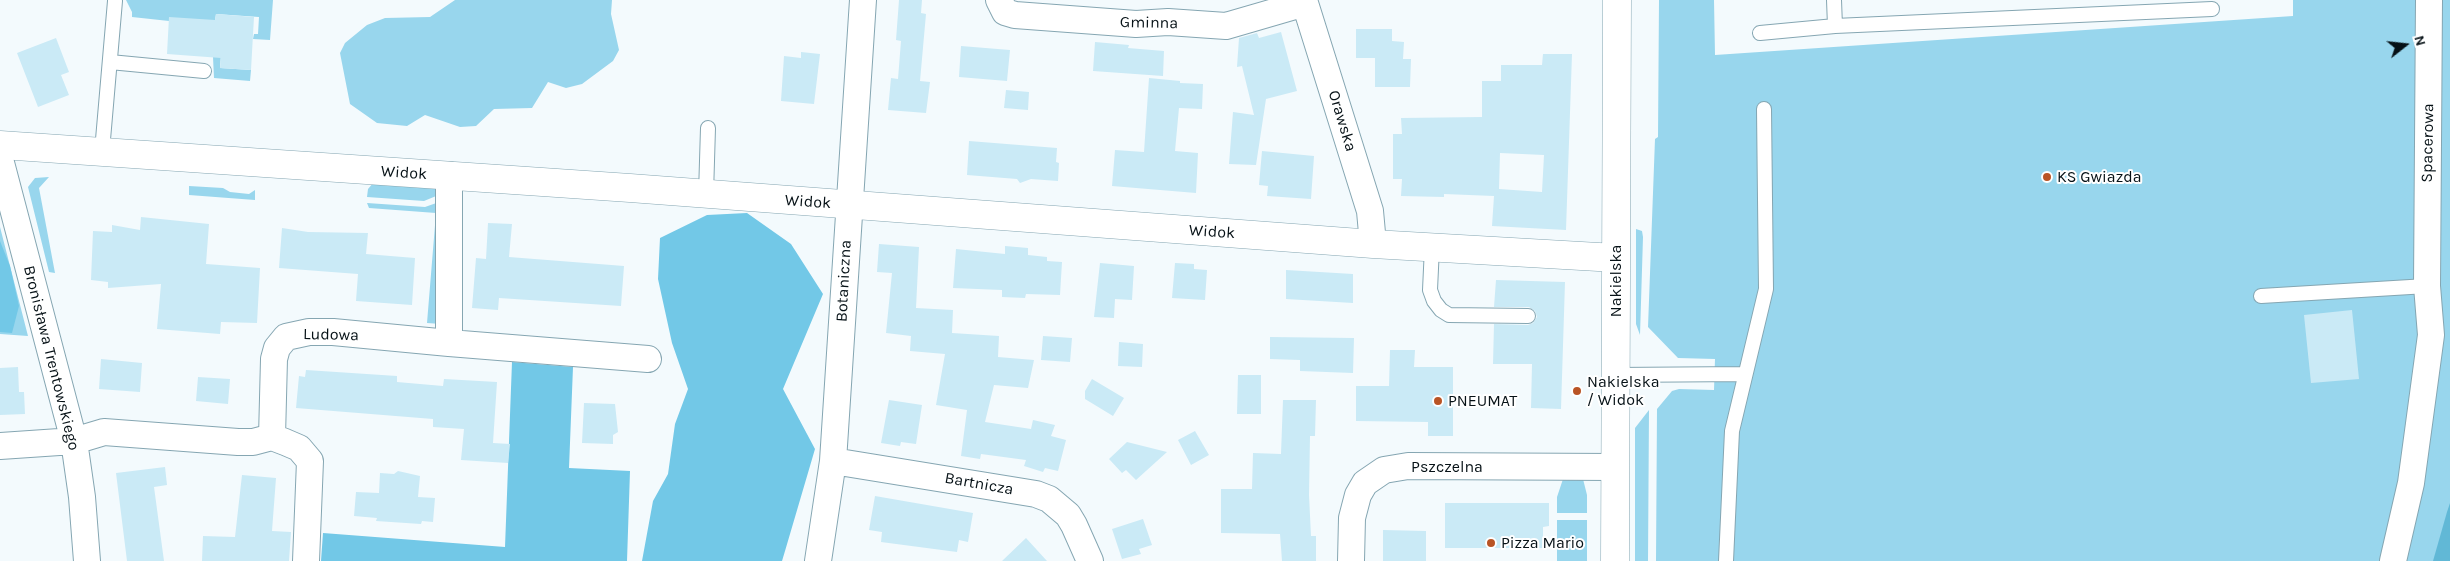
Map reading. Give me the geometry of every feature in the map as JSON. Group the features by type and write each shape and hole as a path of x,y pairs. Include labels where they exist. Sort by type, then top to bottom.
{"street":[{"name":"Botaniczna","path":"818,561 833,461 848,205 863,0"},
{"name":"Gminna","path":"999,0 1005,12 1015,15 1136,24 1168,22 1226,26 1304,1"},
{"name":"Nakielska","path":"1615,561 1617,0"},
{"name":"Spacerowa","path":"2393,561 2411,483 2431,335 2427,286 2429,0"},
{"name":"Orawska","path":"1304,1 1370,211 1373,244"},
{"name":"Widok","path":"0,145 706,194 1373,244 1616,258"},
{"name":"Bronisława Trentowskiego","path":"0,159 74,441 82,497 87,561"},
{"path":"449,176 449,342"},
{"name":"Ludowa","path":"272,437 274,359 277,348 286,337 309,332 333,332 648,360"},
{"path":"0,446 74,441 104,432 238,442 253,442 272,437 299,448 310,461 306,561"},
{"name":"Bartnicza","path":"833,461 1036,494 1049,499 1068,515 1074,524 1090,561"},
{"name":"Pszczelna","path":"1351,561 1352,518 1358,495 1365,483 1384,470 1408,466 1615,467"}],"lane":[{"path":"1834,0 1835,26"},
{"path":"102,151 115,2"},
{"path":"1760,33 1835,26 2212,9"},
{"path":"110,62 204,71"},
{"path":"1726,561 1732,431 1744,374 1766,289 1764,109"},
{"path":"706,194 708,128"},
{"path":"1432,248 1430,290 1440,310 1449,314 1528,316"},
{"path":"2260,296 2427,286"},
{"path":"1615,375 1744,374"}],"shaded area":[{"path":"126,0 273,0 270,40 253,39 254,34 258,34 259,17 216,14 215,20 169,21 132,17 132,12"},
{"path":"455,0 612,0 611,14 619,50 613,61 582,84 566,88 548,82 532,108 494,109 476,126 460,127 425,115 407,126 377,123 350,104 340,53 345,43 367,25 385,18 430,17"},
{"name":"KS Gwiazda","path":"1659,0 1714,0 1715,55 2293,16 2293,0 2450,0 2450,505 2434,561 1656,561 1657,409 1672,391 1679,389 1714,390 1715,359 1678,358 1648,327 1655,139 1658,137"},
{"path":"221,53 220,68 251,70 250,81 214,78 213,57"},
{"path":"49,177 39,188 55,273 49,272 28,187 35,178"},
{"path":"374,182 435,186 441,194 424,201 367,197 368,189"},
{"path":"189,186 223,188 230,192 249,194 255,190 255,200 189,195"},
{"path":"442,201 441,324 427,323 436,213 369,208 367,203 425,207"},
{"path":"747,213 791,244 823,294 783,389 815,449 782,561 642,561 653,501 668,474 675,424 688,389 672,343 658,279 660,238 707,215"},
{"path":"0,227 28,336 0,334"},
{"path":"1636,229 1642,231 1643,237 1640,335 1636,324"},
{"path":"0,241 10,266 19,306 12,333 0,332"},
{"path":"512,362 573,367 569,468 630,471 627,561 321,561 323,533 505,547"},
{"path":"1649,410 1648,561 1635,561 1635,428"},
{"path":"1563,479 1583,479 1587,495 1587,513 1557,513 1557,497"},
{"path":"2450,503 2450,561 2433,561 2447,512"},
{"path":"1557,520 1587,520 1587,561 1557,561"}],"building":[{"path":"899,0 922,0 921,13 926,14 920,81 930,82 926,113 888,110 891,78 898,79 901,41 896,40"},
{"path":"216,14 254,17 251,70 220,68 221,58 167,54 169,17 215,20"},
{"path":"1356,29 1392,29 1392,41 1404,42 1403,59 1411,59 1410,87 1375,87 1375,58 1356,58"},
{"path":"1281,32 1297,91 1266,99 1256,165 1229,164 1233,112 1254,115 1242,66 1237,67 1239,38 1257,33 1259,38"},
{"path":"56,38 69,72 61,75 69,95 38,107 17,53"},
{"path":"1095,42 1129,45 1128,48 1164,51 1163,76 1093,71"},
{"path":"961,46 1010,50 1007,81 959,77"},
{"path":"801,52 820,54 814,104 781,101 784,56 801,58"},
{"path":"1543,54 1572,54 1566,230 1492,226 1494,196 1444,194 1444,197 1401,196 1402,179 1393,179 1393,134 1402,134 1401,118 1482,117 1482,81 1501,81 1501,65 1542,65","holes":["1500,153 1544,155 1542,192 1499,189"]},
{"path":"1149,78 1180,81 1180,83 1203,84 1202,109 1179,108 1175,151 1198,153 1196,193 1112,186 1115,150 1144,152"},
{"path":"1006,90 1029,92 1028,110 1004,108"},
{"path":"969,141 1057,148 1056,162 1059,163 1058,181 1031,179 1020,183 1017,179 967,175"},
{"path":"1262,151 1314,156 1311,199 1267,196 1268,186 1259,185"},
{"path":"141,217 209,224 206,264 260,268 257,323 221,322 220,334 157,329 161,284 108,288 108,282 91,280 93,231 112,232 112,225 140,230"},
{"path":"488,223 512,224 509,257 624,266 621,306 499,298 498,310 472,308 476,258 486,259"},
{"path":"282,228 308,232 368,233 366,254 415,258 412,305 356,301 358,274 279,268"},
{"path":"879,244 919,247 916,308 953,310 952,333 999,336 998,357 1034,360 1028,388 994,385 985,422 1031,429 1033,420 1055,425 1051,436 1066,440 1058,471 1045,468 1043,472 1024,466 1026,460 981,454 980,459 961,456 967,410 936,405 945,354 910,351 911,336 886,333 892,273 877,272"},
{"path":"1005,246 1028,248 1028,255 1047,257 1047,261 1062,262 1060,295 1026,294 1025,298 1002,297 1002,290 953,288 956,249 1005,254"},
{"path":"1100,263 1134,266 1132,300 1115,299 1114,318 1094,317"},
{"path":"1175,263 1194,264 1194,269 1207,270 1205,300 1172,298"},
{"path":"1286,270 1353,274 1353,303 1286,299"},
{"path":"1496,280 1565,282 1561,409 1531,408 1532,364 1493,364 1494,324 1528,325 1533,323 1537,317 1535,311 1529,307 1494,307"},
{"path":"2352,310 2359,379 2311,383 2304,315"},
{"path":"1043,336 1072,338 1070,362 1041,360"},
{"path":"1270,337 1354,338 1353,373 1300,371 1300,360 1270,359"},
{"path":"1119,342 1143,344 1142,367 1118,366"},
{"path":"1390,350 1415,350 1414,367 1453,367 1453,436 1428,436 1428,422 1356,421 1356,386 1389,386"},
{"path":"101,359 142,363 140,392 99,389"},
{"path":"18,367 19,392 24,392 25,414 0,415 0,368"},
{"path":"306,370 397,376 397,382 443,386 444,379 497,382 493,443 510,444 508,463 461,460 464,429 433,427 433,419 296,408 299,376 305,377"},
{"path":"1238,375 1261,375 1261,414 1237,414"},
{"path":"198,377 230,379 228,404 196,401"},
{"path":"1092,379 1124,398 1113,416 1085,399 1085,391"},
{"path":"889,400 922,405 916,444 901,442 900,446 881,443"},
{"path":"1283,400 1316,400 1315,436 1310,436 1309,495 1311,536 1316,536 1316,561 1282,561 1280,534 1221,533 1221,489 1252,489 1253,453 1281,454"},
{"path":"584,403 615,404 618,432 613,435 613,444 582,443"},
{"path":"1195,431 1209,455 1191,465 1178,440"},
{"path":"1127,442 1167,452 1136,480 1126,470 1122,473 1109,459"},
{"path":"165,467 167,485 154,487 164,561 127,561 116,473"},
{"path":"398,471 420,476 418,497 435,498 433,522 422,521 421,524 376,521 377,518 354,516 356,492 379,493 380,473 394,474"},
{"path":"242,475 276,478 272,531 291,532 289,561 202,561 203,536 235,537"},
{"path":"875,496 973,513 968,542 959,540 957,552 881,542 882,532 869,530"},
{"path":"1445,503 1549,503 1549,526 1543,527 1543,548 1445,548"},
{"path":"1143,519 1152,545 1139,549 1141,554 1122,559 1112,529"},
{"path":"1383,530 1426,531 1426,561 1383,561"},
{"path":"1026,538 1047,561 1002,561"}],"place":[{"name":"KS Gwiazda","path":"2047,177"},
{"name":"Nakielska / Widok","path":"1577,391"},
{"name":"PNEUMAT","path":"1438,401"},
{"name":"Pizza Mario","path":"1491,543"}]}
